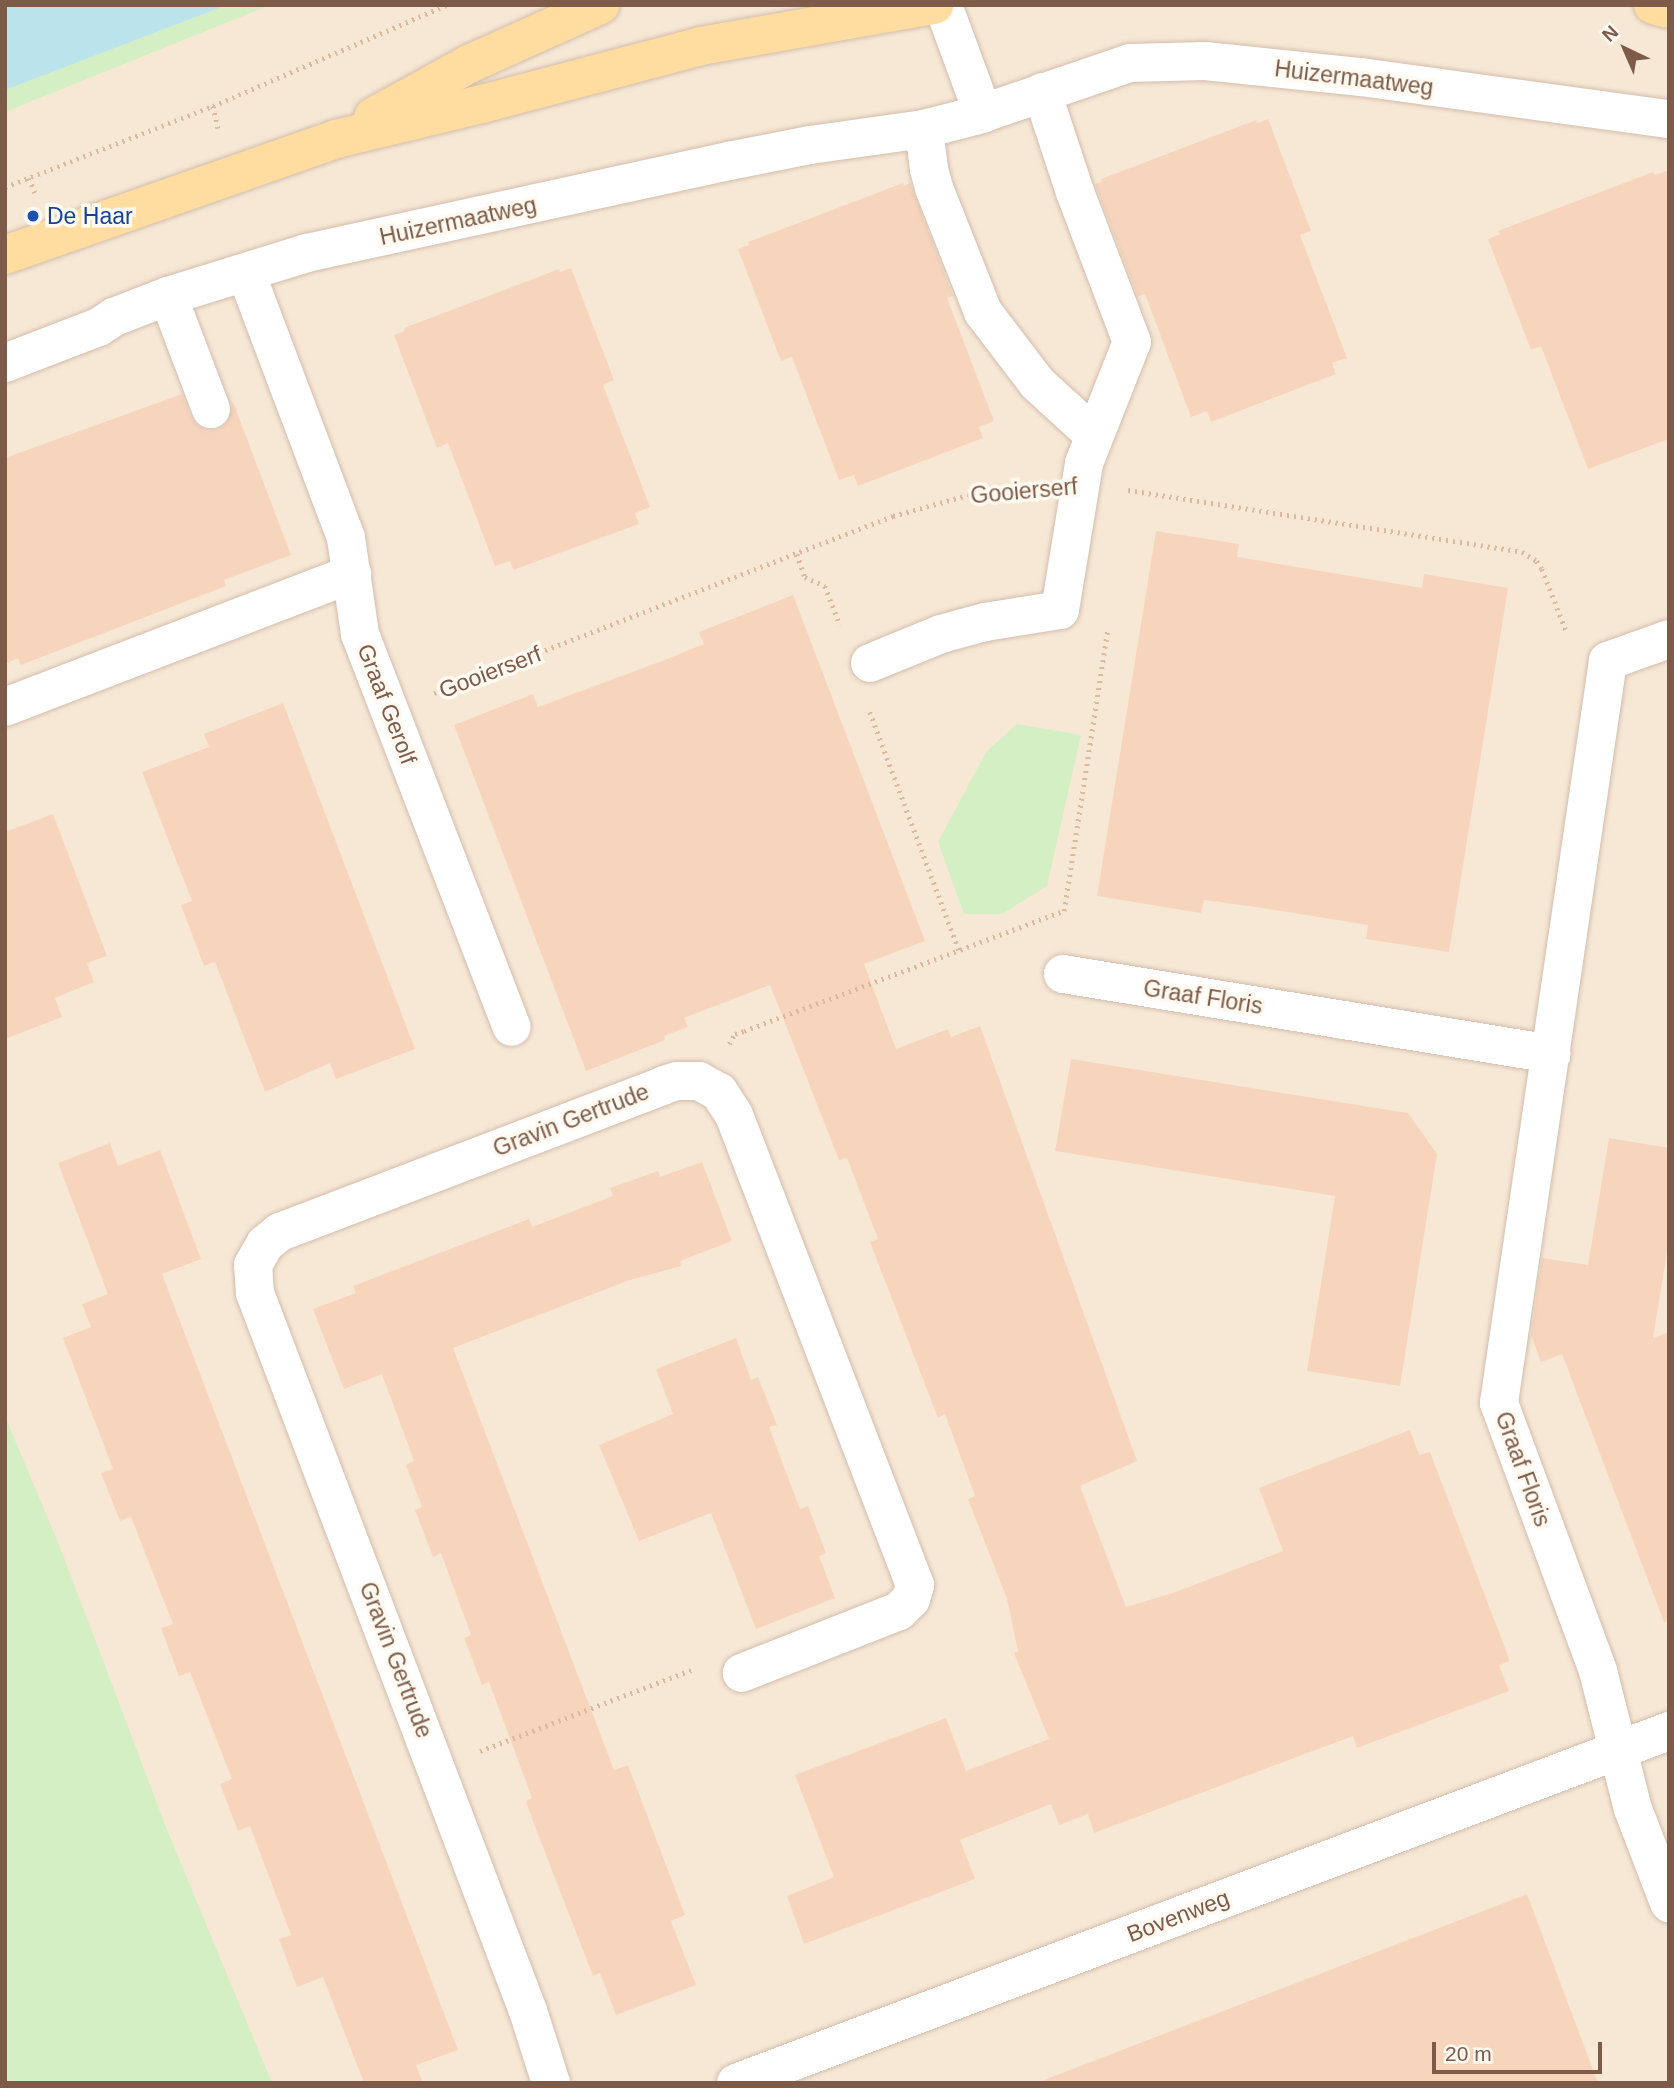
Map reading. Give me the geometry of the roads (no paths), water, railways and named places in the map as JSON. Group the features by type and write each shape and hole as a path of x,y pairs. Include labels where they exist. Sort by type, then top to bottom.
{"main road":[{"path":"336,139 469,64 600,5"},
{"path":"5,255 336,139 482,104 799,17 934,5"},
{"path":"1653,5 1669,9"}],"street":[{"path":"943,5 983,114"},
{"name":"Huizermaatweg","path":"5,363 100,327 114,317 168,296 307,253 729,161 810,145 925,130 983,114 1130,64 1205,61 1361,77 1669,119"},
{"path":"870,663 942,634 985,622 1060,610 1084,463 1132,342 1075,192 1042,92"},
{"path":"925,130 934,188 983,313 1037,383 1094,435"},
{"name":"Graaf Gerolf","path":"246,273 346,538 360,634 512,1027"},
{"path":"168,296 211,409"},
{"path":"5,707 352,574"},
{"name":"Graaf Floris","path":"1669,639 1608,661 1499,1403 1598,1671 1633,1809 1669,1903"},
{"name":"Graaf Floris","path":"1063,974 1551,1055"},
{"name":"Gravin Gertrude","path":"551,2083 528,2011 255,1293 252,1274 254,1259 271,1238 664,1085 688,1080 705,1084 719,1093 734,1115 915,1585 911,1599 899,1611 742,1673"},
{"name":"Bovenweg","path":"736,2083 1669,1731"}],"water":[{"path":"5,5 227,5 5,90"}],"place":[{"name":"De Haar","path":"33,216"}]}
